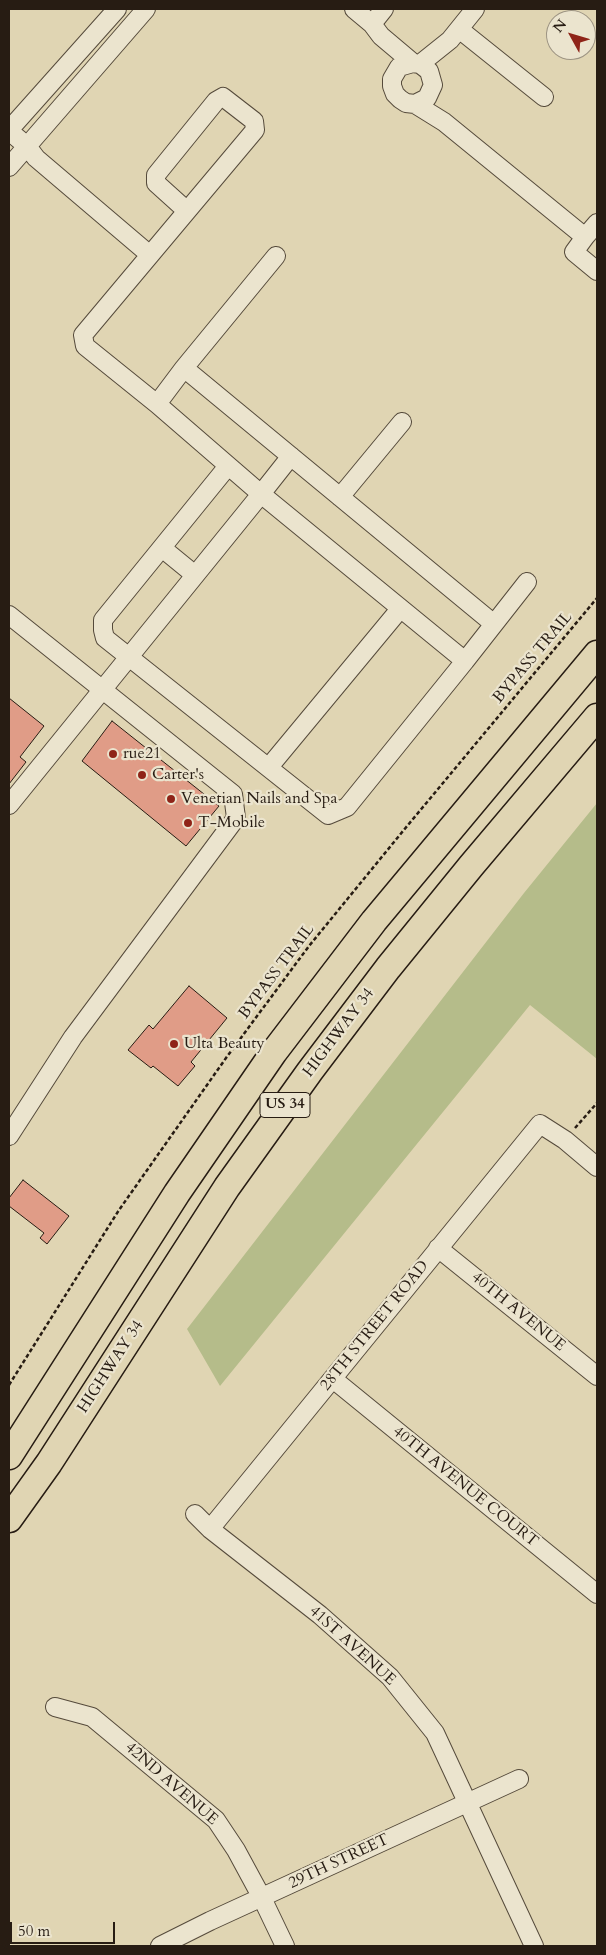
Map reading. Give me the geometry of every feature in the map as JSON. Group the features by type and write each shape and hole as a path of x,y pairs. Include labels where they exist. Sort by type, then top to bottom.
{"highway":[{"name":"US 34","path":"9,1456 177,1193 274,1052 374,921 597,654"},
{"name":"HIGHWAY 34","path":"9,1519 49,1463 227,1187 310,1071 358,1007 471,866 597,717"},
{"path":"112,1296 143,1317"}],"street":[{"path":"116,9 9,130 27,146 36,158 150,255"},
{"path":"9,168 146,9"},
{"path":"354,9 376,30 416,63 429,71 444,122"},
{"path":"384,9 376,30 395,73"},
{"path":"475,9 454,34 416,63 399,67 395,73 392,86 395,94 406,103 414,104 444,122 585,237"},
{"path":"414,104 427,98 454,34"},
{"path":"454,34 544,97"},
{"path":"187,211 156,183 156,175 216,101 223,97 254,122 255,130 83,335 84,346 157,404 261,494 465,661"},
{"path":"597,223 574,252 597,270"},
{"path":"157,404 184,368 276,256"},
{"path":"184,368 494,624"},
{"path":"340,497 402,422"},
{"path":"9,806 291,456"},
{"path":"228,466 103,620 105,638 328,815 347,807 527,582"},
{"path":"162,548 195,575"},
{"path":"269,767 400,609"},
{"path":"9,615 233,794 236,818 73,1037 9,1136"},
{"name":"28TH STREET ROAD","path":"210,1529 540,1124 565,1140"},
{"path":"565,1140 597,1167"},
{"name":"40TH AVENUE","path":"438,1248 597,1376"},
{"name":"40TH AVENUE COURT","path":"333,1379 597,1594"},
{"name":"41ST AVENUE","path":"195,1514 210,1529 320,1615 390,1677 436,1733 534,1946"},
{"name":"42ND AVENUE","path":"55,1707 92,1717 216,1820 236,1850 285,1946"},
{"name":"29TH STREET","path":"160,1946 210,1921 518,1779"}],"path":[{"name":"BYPASS TRAIL","path":"9,1386 119,1210 226,1058 309,946 597,598"},
{"path":"565,1140 597,1103"}],"green space":[{"path":"597,803 597,1059 530,1005 220,1386 187,1329 524,893"}],"building":[{"path":"9,698 44,726 20,757 26,762 9,784"},
{"path":"112,721 219,806 186,846 82,761"},
{"path":"189,986 227,1018 191,1062 195,1066 178,1086 153,1066 151,1068 128,1050 149,1025 153,1029"},
{"path":"23,1180 69,1216 47,1244 40,1238 44,1233 9,1206 9,1198"}],"place":[{"name":"rue21","path":"113,754"},
{"name":"Carter's","path":"142,775"},
{"name":"Venetian Nails and Spa","path":"171,799"},
{"name":"T-Mobile","path":"188,823"},
{"name":"Ulta Beauty","path":"174,1044"}]}
